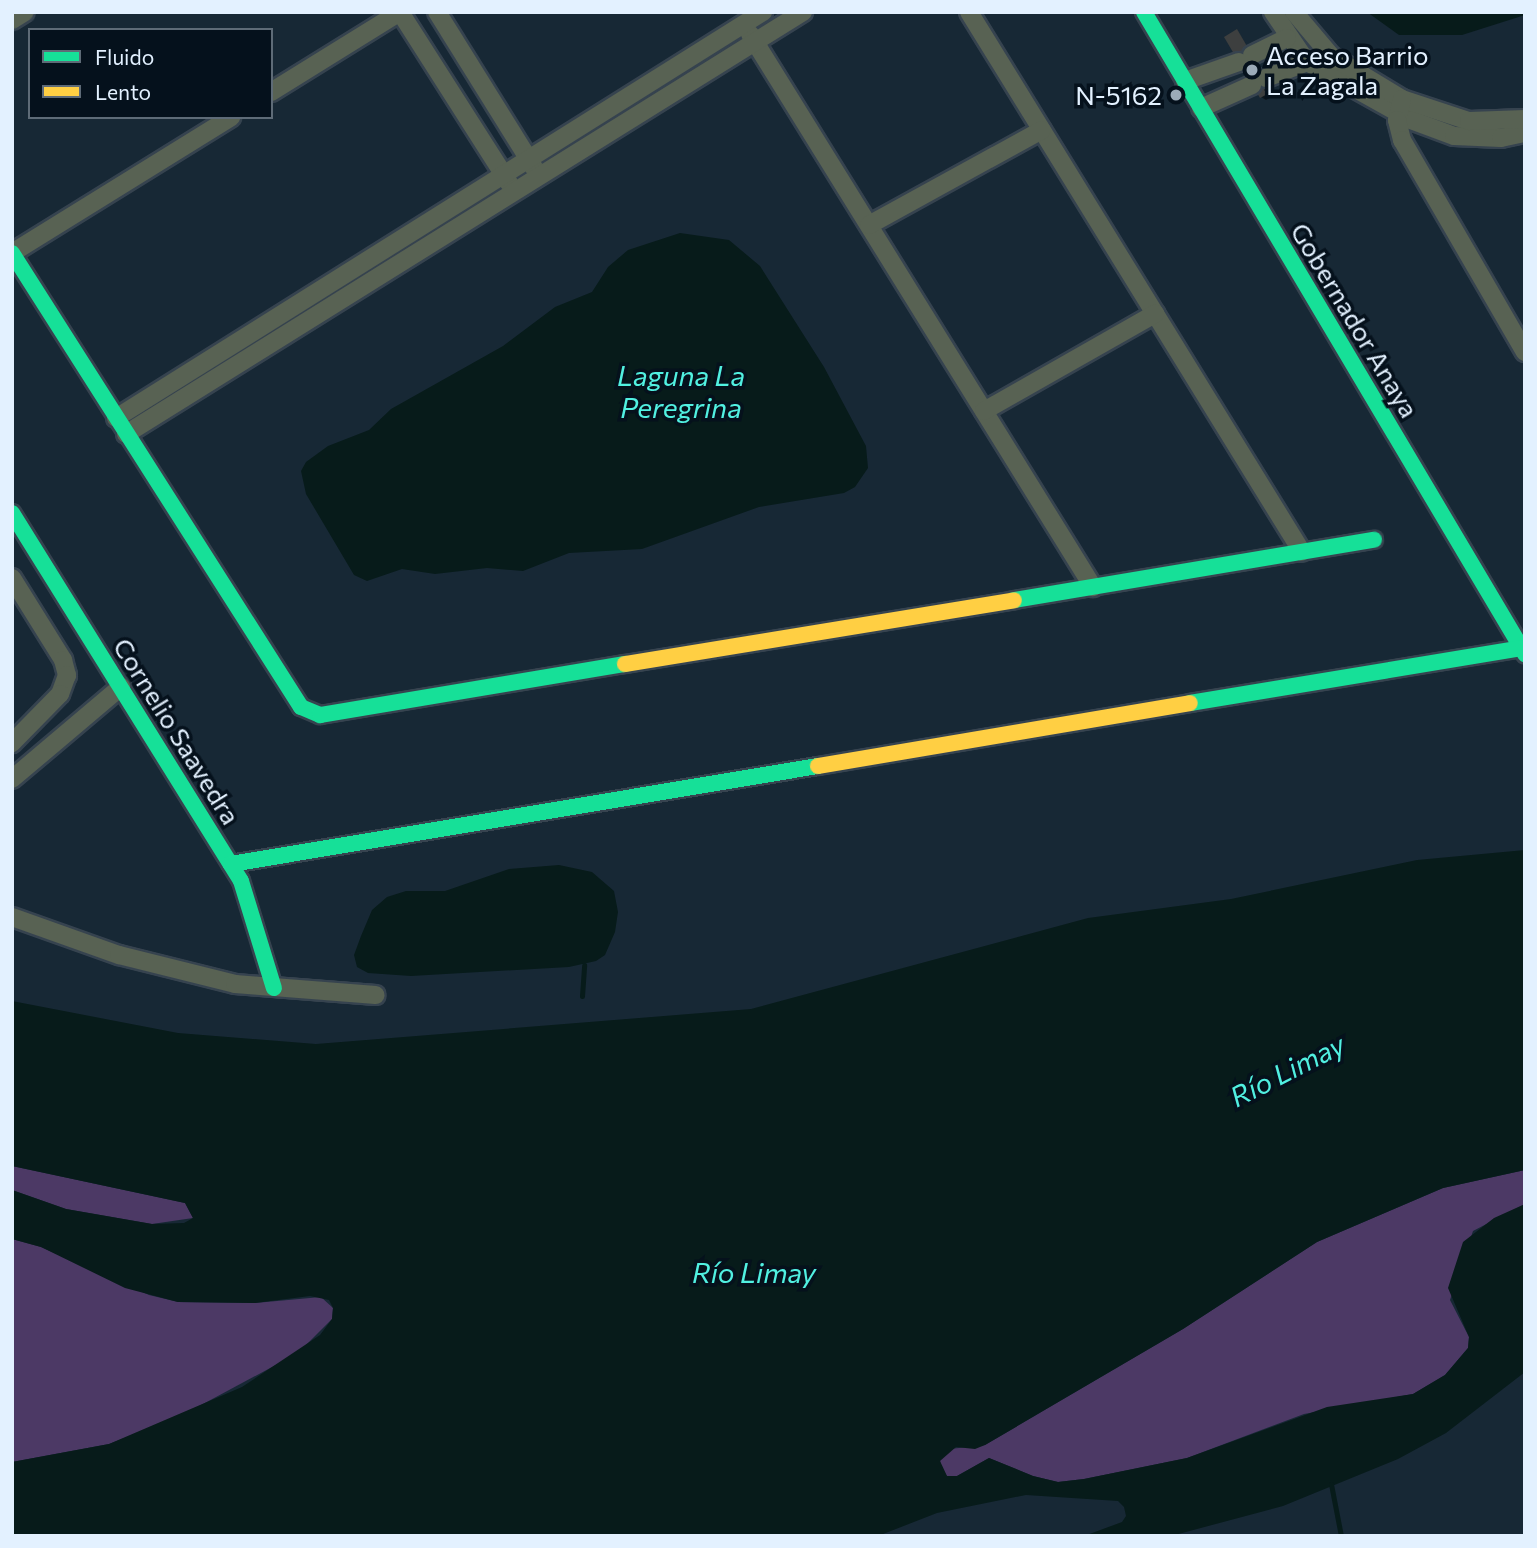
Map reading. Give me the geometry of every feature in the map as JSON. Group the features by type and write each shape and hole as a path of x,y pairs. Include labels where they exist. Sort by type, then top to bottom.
{"street":[{"path":"12,20 25,12"},
{"path":"273,91 400,12 514,192"},
{"path":"437,12 539,177"},
{"path":"116,418 763,12"},
{"path":"126,434 803,12"},
{"path":"970,12 1302,552"},
{"name":"Gobernador Anaya","path":"1144,12 1523,651"},
{"path":"1273,12 1287,38 1307,62 1454,135 1501,138 1525,133"},
{"path":"1294,12 1331,56 1400,106 1469,121 1525,119"},
{"path":"744,24 1093,587"},
{"path":"1185,81 1245,59 1287,38"},
{"path":"1201,108 1307,62"},
{"path":"1400,106 1402,140 1525,352"},
{"path":"228,119 12,253 288,691 301,707 320,715 1374,540"},
{"path":"869,225 1042,130"},
{"path":"984,411 1155,314"},
{"name":"Cornelio Saavedra","path":"12,513 231,864 249,898 274,988"},
{"path":"12,578 63,660 67,675 60,694 12,743"},
{"path":"231,864 1523,651"},
{"path":"12,779 121,687"},
{"path":"12,917 158,966 274,988 376,995"}],"shaded area":[{"path":"12,1166 185,1203 193,1218 152,1224 66,1209 12,1190"},
{"path":"1525,1170 1525,1204 1473,1231 1450,1300 1469,1337 1468,1348 1445,1375 1413,1394 1304,1414 1187,1458 1084,1479 1058,1482 1033,1476 989,1458 957,1476 947,1476 941,1469 940,1460 950,1449 985,1445 1183,1329 1317,1242 1443,1188"},
{"path":"12,1239 41,1247 149,1295 178,1302 255,1303 321,1297 333,1308 332,1319 298,1353 177,1418 109,1444 12,1462"}],"water":[{"path":"1367,12 1525,12 1525,15 1462,35 1399,35"},
{"name":"Laguna La Peregrina","path":"680,233 729,240 760,266 824,367 866,446 868,468 855,487 844,493 759,507 642,549 569,553 523,571 487,568 435,574 402,569 367,581 354,575 306,494 301,471 306,462 328,446 369,430 391,409 503,346 555,307 592,292 608,267 628,250"},
{"name":"Río Limay","path":"1525,850 1525,1170 1443,1188 1317,1242 1183,1329 985,1445 975,1449 956,1447 940,1461 947,1476 957,1476 989,1458 1033,1476 1058,1482 1084,1479 1187,1458 1327,1407 1413,1394 1445,1375 1468,1348 1469,1337 1448,1288 1463,1242 1494,1218 1525,1204 1525,1372 1446,1433 1398,1459 1283,1506 1171,1536 1084,1536 1122,1522 1126,1516 1124,1507 1118,1501 1026,1495 937,1513 878,1536 12,1536 12,1462 109,1444 242,1387 320,1335 332,1319 333,1308 329,1300 310,1296 255,1303 178,1302 125,1288 41,1247 12,1239 12,1190 66,1209 152,1224 184,1223 193,1218 185,1203 12,1166 12,1001 178,1033 316,1044 751,1009 1088,918 1231,899 1417,860"},
{"path":"559,865 592,872 614,891 618,912 615,932 605,955 596,961 569,967 411,976 368,973 357,967 354,955 372,910 387,897 406,891 445,891 509,869"}],"building":[{"name":"Acceso Barrio La Zagala","path":"1237,29 1273,91 1260,98 1224,37"}],"waterway":[{"path":"582,996 584,965"},
{"path":"1331,1484 1341,1536"}],"traffic: fast":[{"path":"1144,12 1525,654"},
{"path":"12,253 301,707 320,715 625,664"},
{"path":"12,513 241,881 274,988"},
{"path":"1014,600 1374,540"},
{"path":"1190,703 1521,648"},
{"path":"231,864 818,766"}],"traffic: slow":[{"path":"625,664 1014,600"},
{"path":"818,766 1190,703"}],"place":[{"name":"Acceso Barrio La Zagala","path":"1252,70"},
{"name":"N-5162","path":"1176,95"}]}
